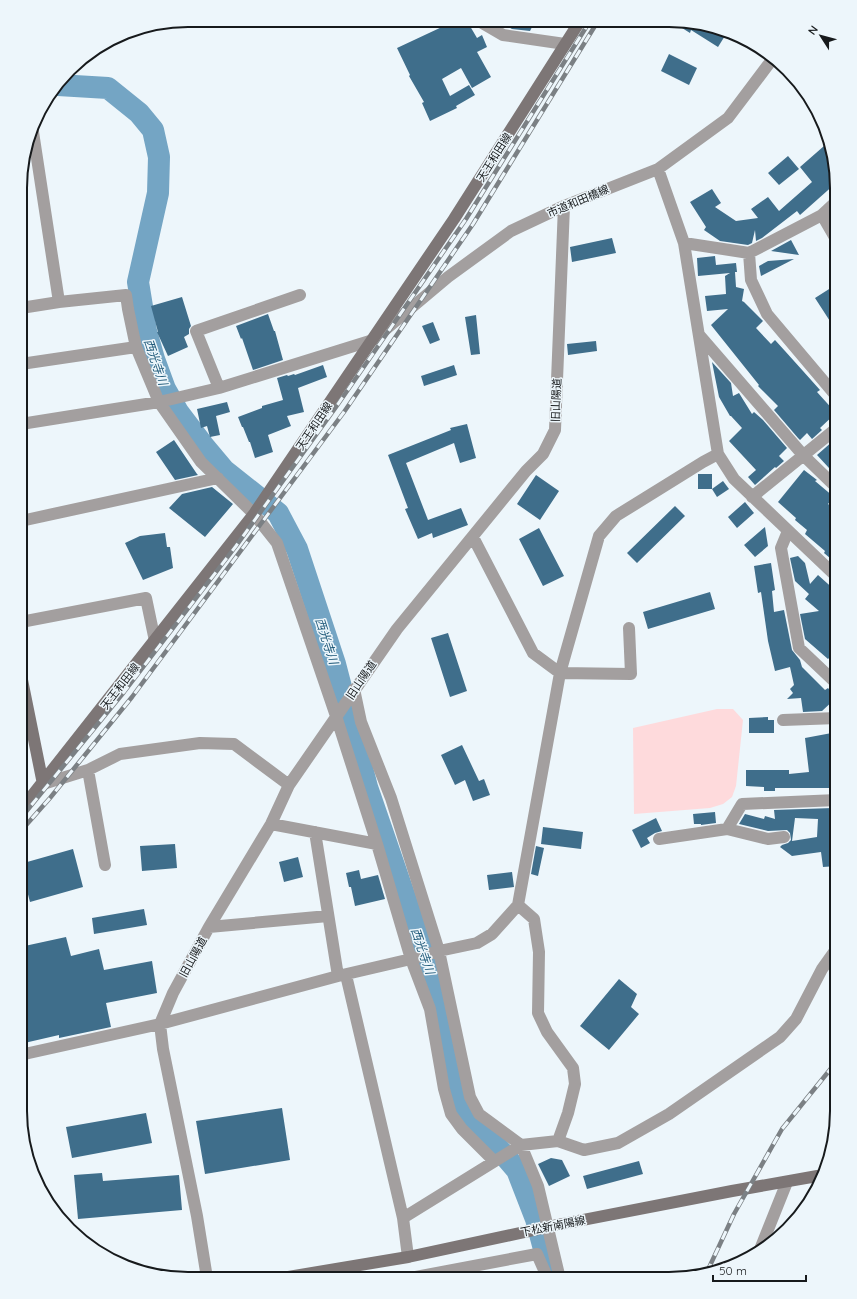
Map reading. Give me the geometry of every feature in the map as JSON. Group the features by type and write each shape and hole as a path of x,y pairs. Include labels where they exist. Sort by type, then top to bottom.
{"street":[{"path":"489,27 503,35 565,44"},
{"name":"天王和田線","path":"27,803 254,514 454,219 576,27"},
{"name":"市道和田橋線","path":"373,340 448,277 511,231 564,206 658,169 728,118 770,62"},
{"path":"34,140 59,302"},
{"path":"658,169 684,243 718,454 734,478 752,497 830,570"},
{"name":"旧山陽道","path":"160,1024 172,993 271,824 289,785 354,689 397,629 526,470 543,454 555,430 564,206"},
{"path":"684,243 749,253 822,215 830,208"},
{"path":"822,215 830,229"},
{"path":"749,253 751,280 767,314 830,390"},
{"path":"27,307 126,295 136,347 159,402 201,462 254,514 277,543 336,716 377,844 411,959 430,1009 444,1089 451,1114 462,1129 494,1161"},
{"path":"219,388 196,331 300,295"},
{"path":"699,336 803,455 830,481"},
{"path":"27,423 159,402 219,388 373,340"},
{"path":"27,363 136,347"},
{"path":"752,497 830,434"},
{"path":"27,1053 160,1024 342,975 477,943 492,934 518,905 560,673 599,536 616,516 718,454"},
{"path":"27,520 218,478"},
{"path":"788,531 781,548 799,648 830,677"},
{"path":"473,537 533,654 560,673 631,674 630,628"},
{"path":"27,621 146,598 155,641"},
{"path":"354,689 361,722 391,798 439,951 470,1097 479,1114 521,1145 538,1186 558,1272"},
{"path":"27,705 43,784 88,770 120,754 200,743 234,744 289,785"},
{"path":"783,720 830,718"},
{"path":"88,770 105,864"},
{"path":"727,828 742,804 830,800"},
{"path":"271,824 377,844"},
{"path":"660,840 727,828 768,839 784,837"},
{"path":"315,832 328,916 403,1218 408,1256"},
{"path":"518,905 534,920 539,952 538,1013 547,1032 573,1068 575,1084 568,1113 558,1141"},
{"path":"210,926 328,916"},
{"path":"403,1218 521,1145 558,1141 584,1150 618,1143 669,1114 757,1055 780,1037 796,1019 822,969 830,958"},
{"path":"160,1024 162,1049 197,1216 206,1272"},
{"name":"下松新南陽線","path":"316,1272 408,1256 530,1230 816,1176"},
{"path":"763,1242 787,1182"},
{"path":"442,1272 537,1254 545,1272"}],"shaded area":[{"path":"717,709 733,709 743,720 736,786 732,797 723,804 710,808 634,814 633,728"}],"building":[{"path":"442,27 471,27 477,38 482,35 487,47 477,52 491,77 472,88 461,68 442,79 450,96 469,85 475,95 456,106 457,108 430,121 422,103 424,102 409,76 410,75 397,48"},
{"path":"508,27 532,27 530,31 512,29"},
{"path":"681,27 711,32 724,37 718,47 691,30 690,33"},
{"path":"669,54 697,68 689,85 661,71"},
{"path":"824,146 829,167 830,188 800,215 797,211 756,241 755,230 752,243 748,245 720,241 704,230 706,227 690,202 712,189 721,203 715,207 736,221 758,218 751,209 768,197 779,211 812,182 800,167"},
{"path":"788,156 799,169 779,185 768,173"},
{"path":"612,238 616,253 572,262 570,247"},
{"path":"791,240 799,255 771,251"},
{"path":"715,256 716,265 736,263 736,287 744,289 742,301 763,321 756,328 771,344 775,340 820,390 817,392 830,406 830,419 820,428 822,430 812,439 807,433 800,440 798,438 774,410 778,406 758,386 759,385 711,325 728,309 707,311 705,296 726,294 725,276 730,273 698,276 697,258"},
{"path":"794,259 761,276 759,266 768,261"},
{"path":"830,288 830,321 815,298"},
{"path":"182,297 191,326 189,329 189,334 184,337 188,347 168,356 157,332 151,306"},
{"path":"268,314 275,331 283,360 253,370 242,338 241,339 236,326"},
{"path":"476,315 480,354 471,355 465,317"},
{"path":"433,322 440,340 430,344 422,326"},
{"path":"596,341 597,351 568,355 567,344"},
{"path":"712,362 731,383 733,396 739,393 752,414 754,412 763,420 787,448 779,456 784,461 755,485 748,477 756,470 729,441 742,428 730,416 719,397"},
{"path":"323,365 327,377 298,388 304,412 287,416 291,426 268,435 273,452 255,458 250,442 238,417 262,408 262,406 283,400 277,378 287,375 295,375"},
{"path":"454,365 457,375 424,386 421,376"},
{"path":"227,402 230,412 216,416 220,435 210,437 207,426 201,428 197,409"},
{"path":"467,424 476,458 460,463 454,443 406,463 428,520 461,508 468,525 433,538 432,533 418,539 405,509 408,508 388,455 451,430 450,428"},
{"path":"174,440 198,475 175,480 156,452"},
{"path":"830,444 830,467 829,468 817,455"},
{"path":"804,470 817,480 815,481 830,494 830,502 828,504 830,506 830,558 824,553 825,551 805,534 807,530 795,520 796,518 778,502"},
{"path":"698,474 712,474 712,489 698,489"},
{"path":"536,475 559,491 540,520 517,504"},
{"path":"723,481 729,489 717,497 712,489"},
{"path":"212,487 233,504 205,537 169,508 182,494"},
{"path":"745,502 754,513 737,528 728,517"},
{"path":"675,506 685,516 637,563 627,553"},
{"path":"765,527 768,546 755,557 744,545"},
{"path":"539,528 564,576 543,586 519,539"},
{"path":"165,533 167,547 170,547 173,568 143,580 125,543 140,536"},
{"path":"798,556 805,563 810,584 818,575 830,586 830,657 828,659 805,639 800,614 819,611 805,599 809,594 795,581 790,558"},
{"path":"771,563 775,590 772,591 774,612 784,610 792,650 800,660 802,667 825,690 828,688 830,690 830,704 822,711 803,712 801,698 787,699 793,693 790,689 794,685 790,667 775,671 768,641 761,592 758,593 754,566"},
{"path":"710,592 715,609 648,629 643,612"},
{"path":"448,633 467,691 450,697 431,638"},
{"path":"768,717 768,720 774,720 774,733 749,733 749,718"},
{"path":"830,733 830,788 775,788 775,791 764,791 764,787 746,786 746,770 789,770 789,774 809,772 805,738"},
{"path":"462,745 479,781 484,779 490,795 473,801 465,780 455,785 441,755"},
{"path":"830,808 830,866 823,867 821,852 792,856 780,847 791,840 790,833 787,830 768,831 739,824 745,814 764,819 765,816 775,819 774,810","holes":["795,818 818,819 817,837 792,841"]},
{"path":"715,812 716,823 701,825 694,824 693,814"},
{"path":"656,818 662,831 647,838 650,843 641,848 632,830"},
{"path":"543,827 583,832 581,849 541,844"},
{"path":"175,844 177,868 142,871 140,846"},
{"path":"536,846 544,848 538,876 531,874"},
{"path":"73,849 83,887 30,902 27,891 27,862"},
{"path":"298,857 303,877 284,882 279,862"},
{"path":"359,870 361,879 378,875 385,899 355,906 346,873"},
{"path":"512,872 514,887 489,890 487,875"},
{"path":"144,909 147,925 94,934 92,918"},
{"path":"66,937 71,956 99,949 104,970 152,961 157,993 106,1003 111,1027 59,1038 59,1035 27,1042 27,945"},
{"path":"619,979 637,994 631,1007 639,1014 609,1050 580,1026"},
{"path":"282,1108 290,1160 205,1174 196,1121"},
{"path":"146,1113 152,1143 72,1158 66,1127"},
{"path":"551,1158 562,1160 570,1176 549,1186 538,1164"},
{"path":"639,1161 643,1174 587,1189 583,1176"},
{"path":"102,1173 103,1181 179,1175 182,1210 78,1219 74,1175"}],"waterway":[{"name":"西光寺川","path":"64,85 108,88 139,113 153,130 159,157 158,193 138,282 146,331 154,359 165,389 178,412 224,470 278,513 297,549 335,664 367,787 440,999 458,1101 517,1170 536,1219 551,1272"}],"railway":[{"path":"27,810 124,692 236,546 336,407 466,219 586,27"},
{"path":"27,824 132,697 344,412 473,224 594,27"},
{"path":"709,1267 734,1214 782,1129 830,1070"}]}
